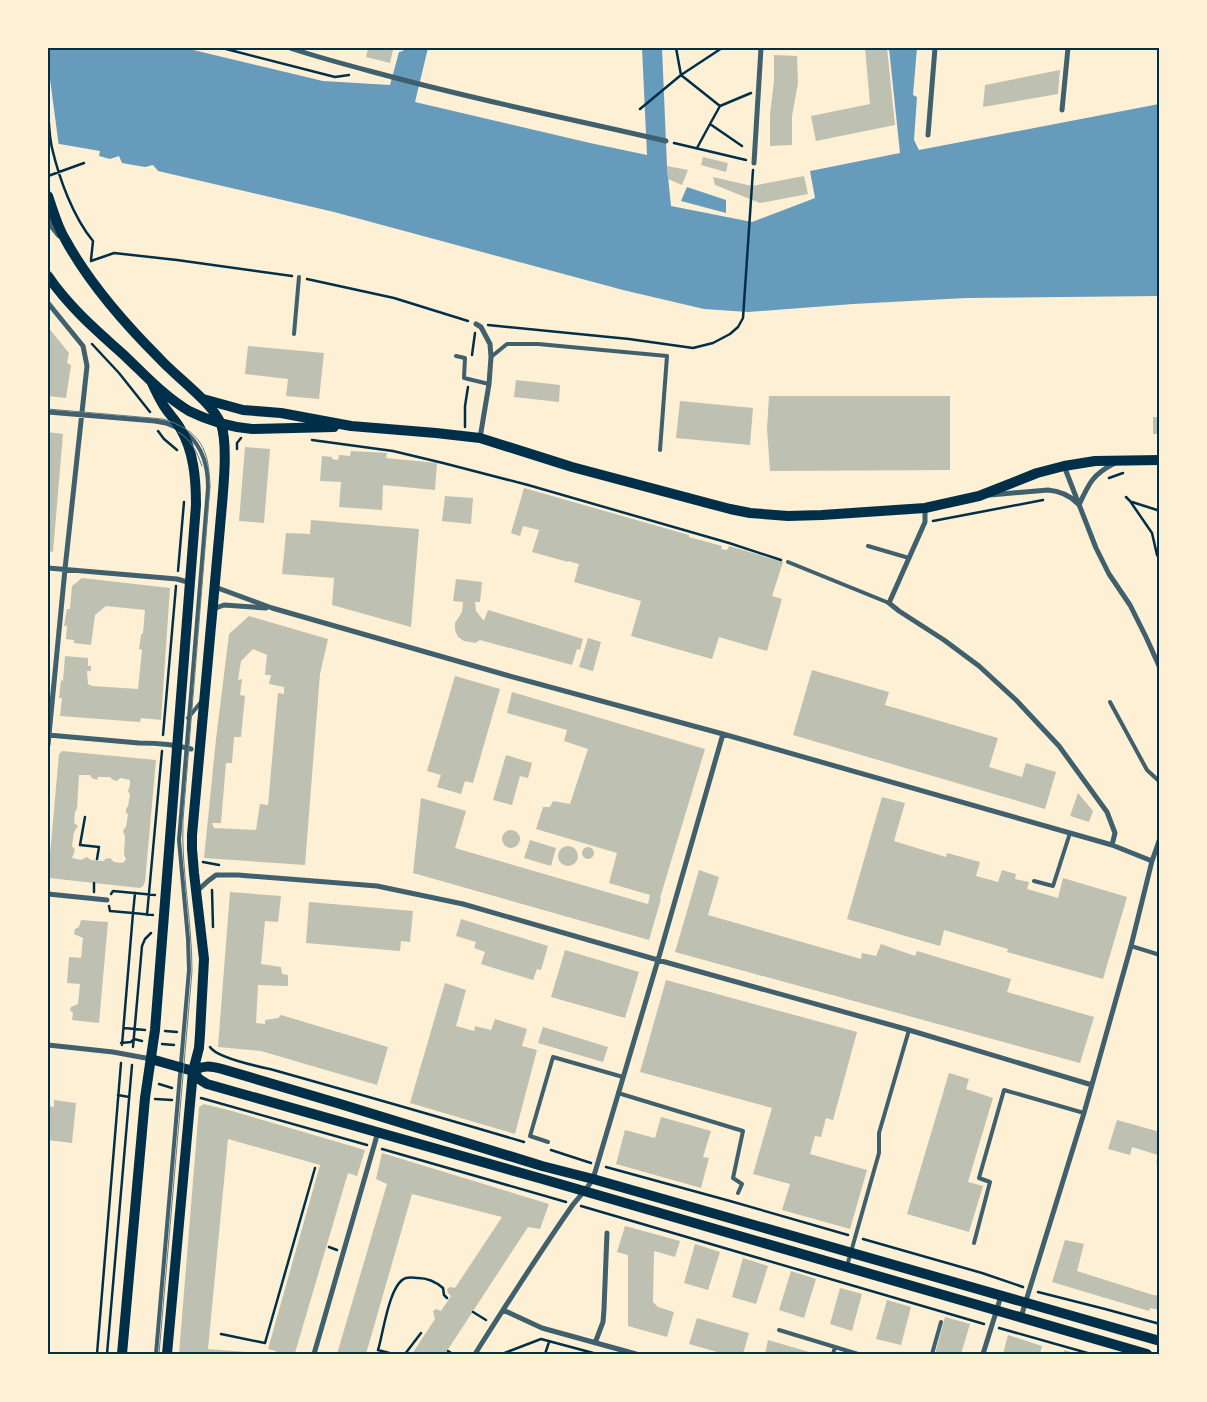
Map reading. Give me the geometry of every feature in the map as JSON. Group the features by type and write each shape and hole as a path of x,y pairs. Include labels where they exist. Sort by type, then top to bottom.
{"main road":[{"path":"48,196 64,238 87,275 132,330 215,413 224,434 223,483 192,849 204,959 199,1048 193,1071 167,1354"},
{"path":"48,276 74,309 152,381 176,402 189,410 221,424 252,429 351,426"},
{"path":"122,1354 169,862 185,747 195,529 196,488 190,453 181,429 166,410 157,395 152,381"},
{"path":"202,399 240,410 281,413 351,426 480,438 572,467 730,509 750,513 788,516 924,508 979,496 1064,466 1095,461 1160,460"},
{"path":"151,1059 193,1071 207,1084 1147,1354"},
{"path":"193,1071 203,1066 212,1066 337,1102 542,1166 594,1179 1160,1341"}],"street":[{"path":"290,48 392,77 528,111 666,141"},
{"path":"754,163 761,48"},
{"path":"928,134 935,48"},
{"path":"1062,110 1068,48"},
{"path":"48,219 64,238"},
{"path":"48,304 83,346 87,366 48,745"},
{"path":"476,324 481,327 490,344 491,356 489,384 480,438"},
{"path":"48,412 166,423 181,429"},
{"path":"1079,505 1088,486 1097,474 1122,460"},
{"path":"1064,466 1096,548 1109,574 1130,605 1160,668"},
{"path":"979,496 1048,490 1066,494 1079,505"},
{"path":"924,508 924,522 890,603 979,666 1016,700 1059,746 1107,812 1116,834 1112,845"},
{"path":"48,568 177,579 191,584"},
{"path":"214,586 272,608 1112,845 1152,861"},
{"path":"212,609 224,605 272,608"},
{"path":"474,1354 574,1204 594,1179 723,734"},
{"path":"48,735 185,747 197,744 202,738"},
{"path":"185,747 195,757 197,780"},
{"path":"1021,1318 1084,1113 1131,946 1152,861 1160,838"},
{"path":"196,892 216,875 238,875 376,886 463,904 909,1030 1092,1085"},
{"path":"48,894 108,900"},
{"path":"48,1045 133,1055 151,1059"},
{"path":"314,1354 378,1132"},
{"path":"595,1343 603,1322 607,1233"},
{"path":"983,1354 1001,1295"},
{"path":"503,1310 551,1331 636,1354"}],"lane":[{"path":"294,334 299,278"},
{"path":"491,356 508,344 538,344 667,356 660,450"},
{"path":"456,356 465,358 464,378 489,384"},
{"path":"156,1354 189,970 179,840 185,747 208,488 206,466 200,448 188,433 181,429"},
{"path":"868,546 909,558"},
{"path":"788,562 890,603"},
{"path":"188,718 205,697"},
{"path":"1110,702 1147,770 1160,782"},
{"path":"1034,880 1053,886 1070,833"},
{"path":"1131,946 1160,955"},
{"path":"847,1267 879,1153 879,1133 909,1030"},
{"path":"548,1142 530,1136 553,1056 623,1077"},
{"path":"974,1243 990,1182 979,1178 1004,1090 1084,1113"},
{"path":"618,1093 743,1131 733,1178 742,1184 738,1193"},
{"path":"932,1354 941,1322"},
{"path":"779,1330 858,1354"},
{"path":"833,1354 835,1347"}],"path":[{"path":"222,48 335,77 354,74"},
{"path":"676,48 681,75 720,106"},
{"path":"641,108 681,75 722,48"},
{"path":"697,148 720,106 758,91"},
{"path":"48,109 52,146 59,171 84,230 93,240"},
{"path":"710,124 742,146"},
{"path":"91,261 114,254 177,260 299,278 394,298 476,324 629,339 693,348 713,343 730,334 738,328 743,318 754,163 742,158 666,141"},
{"path":"48,176 84,164"},
{"path":"90,341 150,411 159,434 177,450"},
{"path":"311,439 393,451 443,463 729,543 788,562"},
{"path":"1126,498 1152,533 1157,555 1160,558"},
{"path":"149,894 113,891 108,900 110,911 147,915 149,894 162,744 184,499"},
{"path":"1130,501 1158,510"},
{"path":"85,817 80,845 99,847 97,859"},
{"path":"124,1028 135,893"},
{"path":"134,1039 183,1046"},
{"path":"199,1048 210,1049"},
{"path":"216,1052 251,1064 528,1143"},
{"path":"107,1354 133,1055"},
{"path":"131,1075 179,1090"},
{"path":"191,1094 1091,1354"},
{"path":"96,1354 118,1096 178,1101"},
{"path":"546,1149 982,1273 1029,1289 1160,1324"},
{"path":"221,1334 265,1342 315,1168"},
{"path":"394,1354 378,1350 389,1303 398,1283 406,1278 424,1278 437,1283 443,1288 444,1296 447,1298"},
{"path":"473,1312 494,1324"},
{"path":"545,1354 551,1331"},
{"path":"405,1354 421,1333"},
{"path":"502,1354 541,1339 597,1354"},
{"path":"448,1351 453,1354"}],"water":[{"path":"48,48 185,48 323,81 390,85 399,52 403,51 404,48 428,48 415,102 647,155 642,48 662,48 667,166 671,206 752,222 815,198 810,171 900,153 889,48 917,48 913,95 917,97 914,140 919,150 1159,104 1159,296 966,298 748,312 704,309 623,290 334,212 158,171 153,165 145,167 122,163 119,156 110,159 99,156 100,151 48,142"},
{"path":"687,187 726,200 726,213 681,201"}],"pier":[{"path":"48,64 59,147 48,145"}],"building":[{"path":"368,48 393,50 390,63 366,57"},
{"path":"865,48 887,48 895,125 816,141 811,116 870,104"},
{"path":"774,55 797,56 798,83 792,116 792,145 770,146"},
{"path":"1060,70 1058,94 983,107 985,85"},
{"path":"703,157 728,163 726,172 701,165"},
{"path":"667,166 688,170 682,185 668,179"},
{"path":"804,176 808,194 760,203 715,185 713,177 752,186"},
{"path":"48,327 69,353 67,363 71,365 66,398 48,396"},
{"path":"248,346 324,353 319,399 286,396 288,379 245,374"},
{"path":"516,380 560,385 559,402 514,397"},
{"path":"769,396 950,396 950,470 770,471 767,429"},
{"path":"680,401 753,408 750,445 676,438"},
{"path":"1153,417 1160,417 1160,434 1153,434"},
{"path":"48,432 63,434 53,552 48,551"},
{"path":"245,447 270,449 264,523 239,521"},
{"path":"351,451 387,453 386,458 437,463 435,490 383,485 382,510 339,507 341,482 320,481 322,456 338,460 339,455 350,456"},
{"path":"524,488 689,535 689,537 722,546 721,549 727,550 729,546 783,562 772,596 782,599 767,651 719,637 712,659 631,636 641,601 574,582 579,564 532,552 539,530 523,526 520,536 511,533"},
{"path":"445,496 473,498 471,524 442,521"},
{"path":"311,520 419,529 411,627 332,605 334,578 282,574 286,533 310,534"},
{"path":"82,578 170,588 161,720 141,718 140,722 60,716 62,698 59,698 61,680 63,681 65,656 88,658 88,666 91,666 91,671 87,671 88,684 92,686 138,689 142,650 139,649 143,633 145,610 106,606 95,615 91,645 74,643 74,640 66,639 67,626 64,626 67,609 70,609 72,586"},
{"path":"456,579 482,582 480,602 475,602 476,611 484,621 488,610 583,639 580,650 577,649 572,665 480,640 475,643 464,641 458,637 455,623 462,612 463,602 453,601"},
{"path":"249,616 328,639 320,674 305,865 204,858 229,634","holes":["253,649 267,655 265,675 271,675 269,684 284,687 284,694 278,693 268,805 260,804 256,830 214,828 212,823 221,823 226,763 232,763 234,737 241,737 245,696 240,695 242,679 238,680 241,661"]},
{"path":"588,638 601,642 593,671 579,667"},
{"path":"812,670 889,692 885,705 998,738 989,767 1022,777 1026,763 1056,772 1045,809 793,735"},
{"path":"455,676 500,689 473,783 465,781 461,794 437,787 441,775 427,771"},
{"path":"512,692 705,749 649,940 413,873 421,798 466,811 455,848 648,904 650,895 609,883 617,853 536,829 543,807 550,807 553,801 570,804 588,749 564,741 567,730 507,713"},
{"path":"62,751 156,760 145,882 140,888 48,877 59,754","holes":["79,775 90,775 97,780 98,777 110,777 117,781 120,778 130,780 128,791 130,795 126,809 128,814 126,827 123,832 125,836 124,855 126,859 123,863 114,862 110,858 104,861 91,860 87,857 81,860 72,858 75,850 72,846 74,832 78,826 74,823 77,809"]},
{"path":"506,755 532,763 528,778 520,776 512,805 493,800"},
{"path":"1078,793 1093,811 1089,822 1070,816"},
{"path":"882,797 905,803 894,841 946,857 947,853 980,862 976,876 998,882 1002,870 1016,874 1015,879 1029,882 1027,889 1058,898 1063,878 1127,897 1103,979 1007,952 1008,949 944,930 940,946 847,919"},
{"path":"511,830 517,833 520,839 517,845 511,848 505,845 502,839 505,833"},
{"path":"530,840 556,848 551,866 524,858"},
{"path":"568,846 575,849 578,856 575,863 568,866 561,863 558,856 561,849"},
{"path":"586,847 590,847 594,853 590,859 586,859 582,855 582,851"},
{"path":"699,870 719,877 708,915 861,959 862,953 876,956 881,944 915,956 917,951 1011,979 1007,992 1094,1017 1080,1063 675,952"},
{"path":"230,892 281,896 278,922 265,921 261,964 281,967 282,974 288,975 288,986 258,985 256,1023 265,1024 265,1020 278,1018 281,1015 388,1047 377,1085 261,1051 218,1047"},
{"path":"309,902 413,911 410,942 401,941 400,951 306,943"},
{"path":"461,919 548,946 541,970 537,969 533,980 481,964 485,952 474,948 476,942 456,936"},
{"path":"81,920 108,922 99,1023 72,1020 73,1013 70,1010 71,1007 78,1004 80,984 67,983 69,957 81,958 83,938 74,934"},
{"path":"565,950 639,972 625,1018 551,997"},
{"path":"666,980 857,1032 833,1120 826,1118 821,1137 815,1136 810,1154 867,1170 850,1229 782,1210 790,1184 753,1174 772,1108 640,1072"},
{"path":"445,983 466,990 456,1026 474,1031 475,1026 491,1030 495,1019 527,1029 522,1046 537,1050 515,1134 410,1103"},
{"path":"543,1027 608,1047 603,1062 538,1043"},
{"path":"949,1073 969,1079 966,1089 993,1098 968,1182 983,1186 969,1232 907,1214"},
{"path":"54,1100 76,1103 72,1143 48,1140 48,1106 54,1107"},
{"path":"204,1104 365,1150 357,1176 348,1173 295,1353 301,1354 276,1354 276,1351 268,1349 320,1165 228,1139 208,1349 259,1353 179,1354 199,1107"},
{"path":"661,1117 711,1131 703,1157 709,1158 701,1188 616,1164 625,1130 655,1138"},
{"path":"1117,1120 1160,1132 1160,1164 1156,1163 1158,1155 1132,1147 1130,1155 1108,1149"},
{"path":"382,1153 549,1204 540,1229 528,1227 445,1354 412,1354 435,1319 433,1311 436,1309 441,1311 451,1296 447,1289 450,1287 455,1288 502,1217 412,1194 366,1354 337,1354 387,1184 376,1179"},
{"path":"625,1226 680,1241 675,1257 654,1251 653,1302 658,1307 674,1312 667,1337 628,1326 628,1255 617,1252"},
{"path":"1065,1240 1084,1244 1077,1271 1160,1296 1160,1310 1150,1308 1149,1311 1052,1282"},
{"path":"695,1244 720,1252 708,1290 684,1283"},
{"path":"743,1258 768,1266 756,1304 732,1297"},
{"path":"791,1271 816,1279 804,1318 779,1310"},
{"path":"840,1288 862,1294 852,1331 830,1324"},
{"path":"887,1300 911,1307 901,1345 876,1339"},
{"path":"945,1317 970,1324 961,1354 935,1354"},
{"path":"697,1318 749,1333 743,1354 724,1354 689,1344"},
{"path":"1008,1335 1042,1346 1040,1354 1003,1354"},
{"path":"768,1340 816,1354 765,1354"},
{"path":"1064,1350 1077,1354 1063,1354"}],"tram line":[{"path":"48,409 163,419 186,429 194,436 205,452 208,462 210,487 183,820 192,971 159,1354"},
{"path":"178,432 187,438 193,446 202,466"}]}
